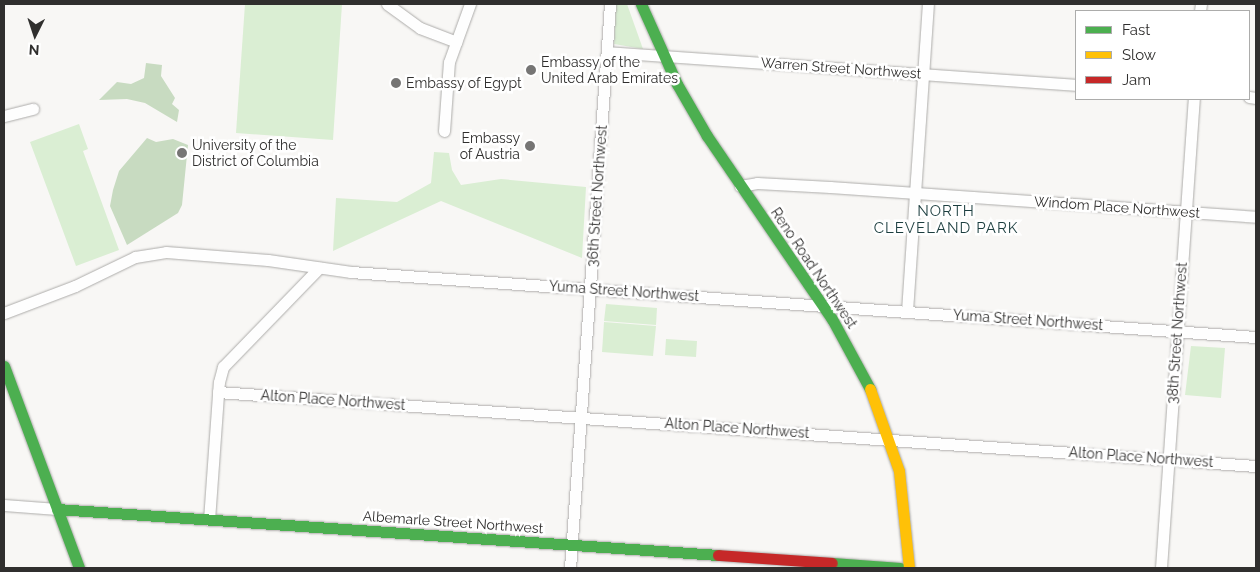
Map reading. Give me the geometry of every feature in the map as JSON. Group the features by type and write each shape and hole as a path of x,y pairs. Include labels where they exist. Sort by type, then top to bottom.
{"main road":[{"name":"Reno Road Northwest","path":"640,4 663,56 694,115 822,306 860,367 890,439 905,505 909,568"},
{"path":"4,366 79,568"},
{"name":"Albemarle Street Northwest","path":"57,509 900,568"}],"street":[{"path":"386,4 420,28 456,42"},
{"path":"444,131 449,62 470,4"},
{"name":"36th Street Northwest","path":"570,568 610,4"},
{"path":"907,312 928,4"},
{"name":"Warren Street Northwest","path":"607,52 1075,85"},
{"name":"38th Street Northwest","path":"1161,568 1194,100"},
{"path":"4,116 33,108"},
{"name":"Windom Place Northwest","path":"740,186 757,182 1256,217"},
{"name":"Yuma Street Northwest","path":"4,313 75,286 142,254 166,252 248,258 319,268 1256,337"},
{"path":"209,520 220,374 230,358 319,268"},
{"name":"Alton Place Northwest","path":"218,392 1256,466"},
{"name":"Albemarle Street Northwest","path":"4,505 57,509"}],"green space":[{"path":"245,4 342,4 333,140 236,133"},
{"path":"616,4 627,4 643,49 614,44"},
{"path":"146,63 162,65 161,76 175,98 172,104 179,110 177,122 145,103 127,99 99,100 117,82 131,84 144,78"},
{"path":"79,124 88,149 83,151 119,250 76,266 30,142"},
{"path":"147,138 156,142 173,139 188,145 182,205 178,213 127,245 110,206 119,171"},
{"path":"434,152 449,153 452,170 461,185 501,179 586,187 582,258 441,201 333,251 336,198 397,202 431,183"},
{"path":"606,304 657,308 656,325 604,321"},
{"path":"604,322 656,326 653,356 602,352"},
{"path":"666,339 697,341 696,357 665,355"},
{"path":"1191,346 1225,348 1221,398 1185,395"}],"traffic: fast":[{"path":"641,4 677,84 707,136 832,319 870,389"},
{"path":"4,366 79,568"},
{"path":"57,509 718,555"},
{"path":"832,563 900,568"}],"traffic: slow":[{"path":"870,389 899,471 909,568"}],"traffic: jam":[{"path":"718,555 832,563"}],"place":[{"name":"Embassy of the United Arab Emirates","path":"531,70"},
{"name":"Embassy of Egypt","path":"396,83"},
{"name":"Embassy of Austria","path":"530,146"},
{"name":"University of the District of Columbia","path":"182,153"}],"district":[{"name":"NORTH CLEVELAND PARK","path":"946,220"}]}
